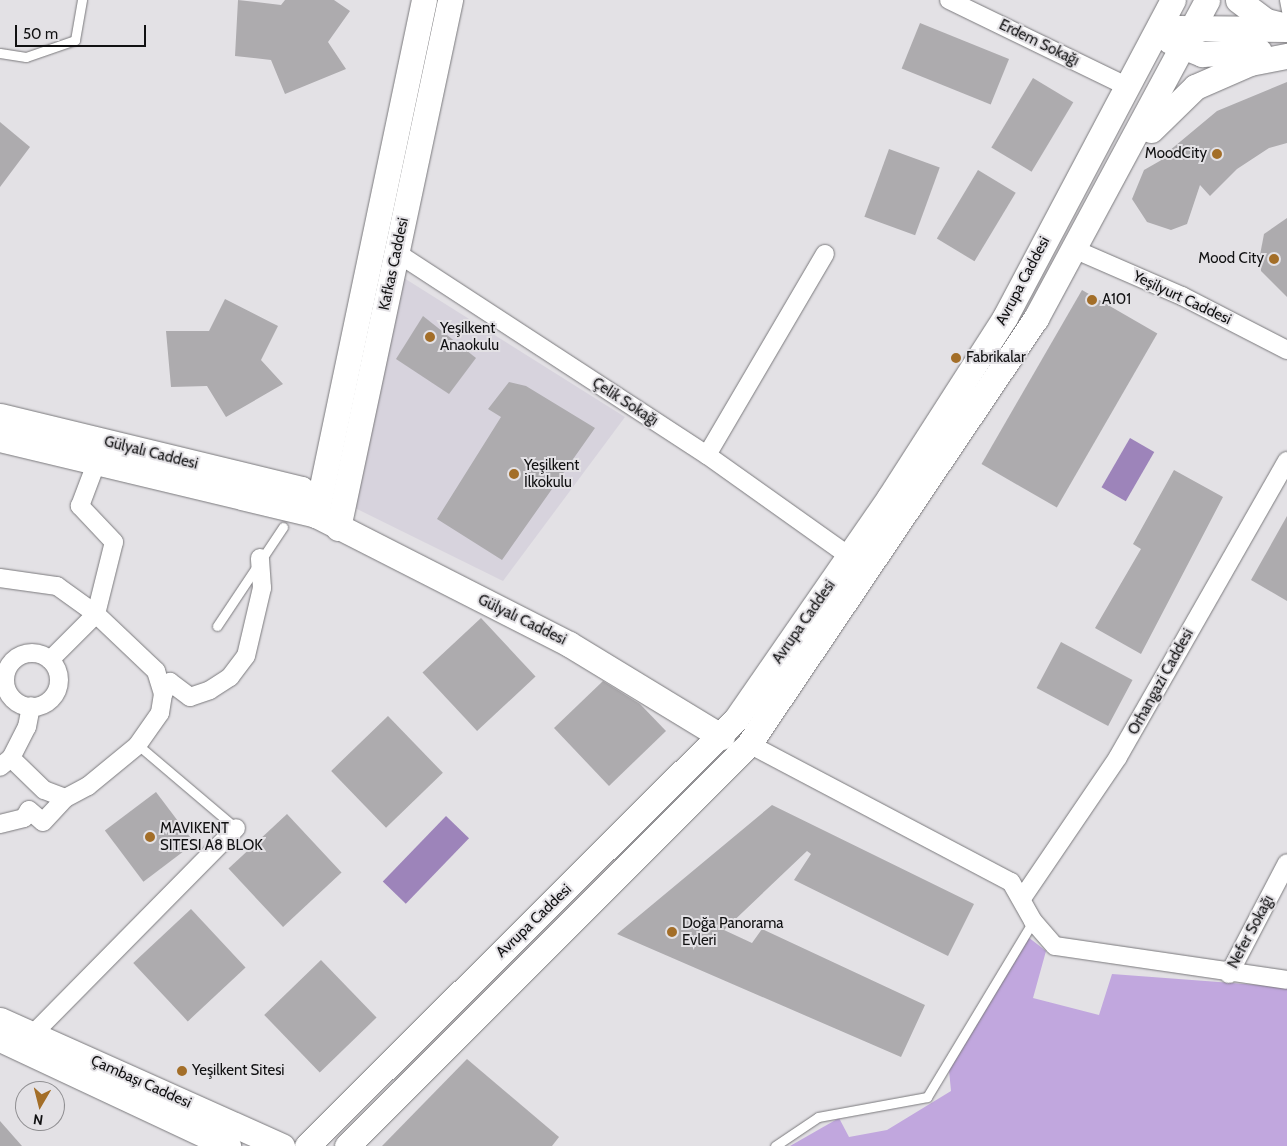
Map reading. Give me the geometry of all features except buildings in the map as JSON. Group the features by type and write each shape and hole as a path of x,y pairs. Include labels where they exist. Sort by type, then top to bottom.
{"street":[{"name":"Kafkas Caddesi","path":"316,515 424,0"},
{"name":"Kafkas Caddesi","path":"338,528 450,0"},
{"name":"Erdem Sokağı","path":"950,0 1128,87"},
{"name":"Avrupa Caddesi","path":"307,1146 722,737 849,556 1005,317 1173,0"},
{"name":"Avrupa Caddesi","path":"347,1146 749,744 976,410 1076,250 1116,169 1207,0"},
{"path":"1238,0 1266,21 1287,28"},
{"path":"1159,28 1188,38 1287,28"},
{"path":"1188,38 1202,54 1287,50"},
{"path":"1116,169 1176,101 1195,87 1250,63 1287,56"},
{"name":"Yeşilyurt Caddesi","path":"1076,250 1182,296 1287,350"},
{"name":"Çelik Sokağı","path":"397,253 707,455 849,556"},
{"path":"707,455 825,254"},
{"name":"Gülyalı Caddesi","path":"0,416 300,489 311,498 316,515"},
{"name":"Gülyalı Caddesi","path":"0,439 316,515 338,528 569,644 722,737"},
{"path":"50,660 96,614 114,542 80,506 97,461"},
{"name":"Orhangazi Caddesi","path":"1023,897 1118,757 1287,461"},
{"path":"0,824 24,818 29,810 43,822 65,798 88,786 138,745 160,713 163,694 170,682 190,697 210,690 230,677 246,656 262,588 260,558"},
{"path":"0,578 58,586 96,614 156,671 163,694"},
{"path":"38,654 50,660 57,666 58,691 41,707 19,705 5,691 6,669 21,655 38,654"},
{"path":"31,706 27,727 5,762 44,790 65,798"},
{"path":"749,744 1011,882 1023,897 1033,921 1055,946 1229,974 1287,980"},
{"path":"33,1034 236,828"},
{"name":"Nefer Sokağı","path":"1229,974 1287,863"},
{"name":"Çambaşı Caddesi","path":"0,1020 282,1146"},
{"name":"Çambaşı Caddesi","path":"0,1039 222,1144"}],"lane":[{"path":"0,53 26,57 74,40 82,0"},
{"path":"1284,0 1287,16"},
{"path":"217,626 260,558 283,527"},
{"path":"138,745 236,828"},
{"path":"775,1146 818,1117 927,1097 1033,921"}],"shaded area":[{"path":"404,278 625,417 503,581 353,507"},
{"path":"1130,438 1154,452 1126,501 1102,487"},
{"path":"446,816 469,838 406,904 383,881"},
{"path":"1028,937 1046,951 1033,998 1099,1015 1112,974 1287,987 1287,1146 790,1146 839,1118 849,1137 887,1130 951,1091 949,1070"}],"place":[{"name":"MoodCity","path":"1217,154"},
{"name":"Mood City","path":"1274,259"},
{"name":"A101","path":"1092,300"},
{"name":"Yeşilkent Anaokulu","path":"430,337"},
{"name":"Fabrikalar","path":"956,358"},
{"name":"Yeşilkent İlkokulu","path":"514,474"},
{"name":"MAVIKENT SITESI A8 BLOK","path":"150,837"},
{"name":"Doğa Panorama Evleri","path":"672,932"},
{"name":"Yeşilkent Sitesi","path":"182,1071"}]}
